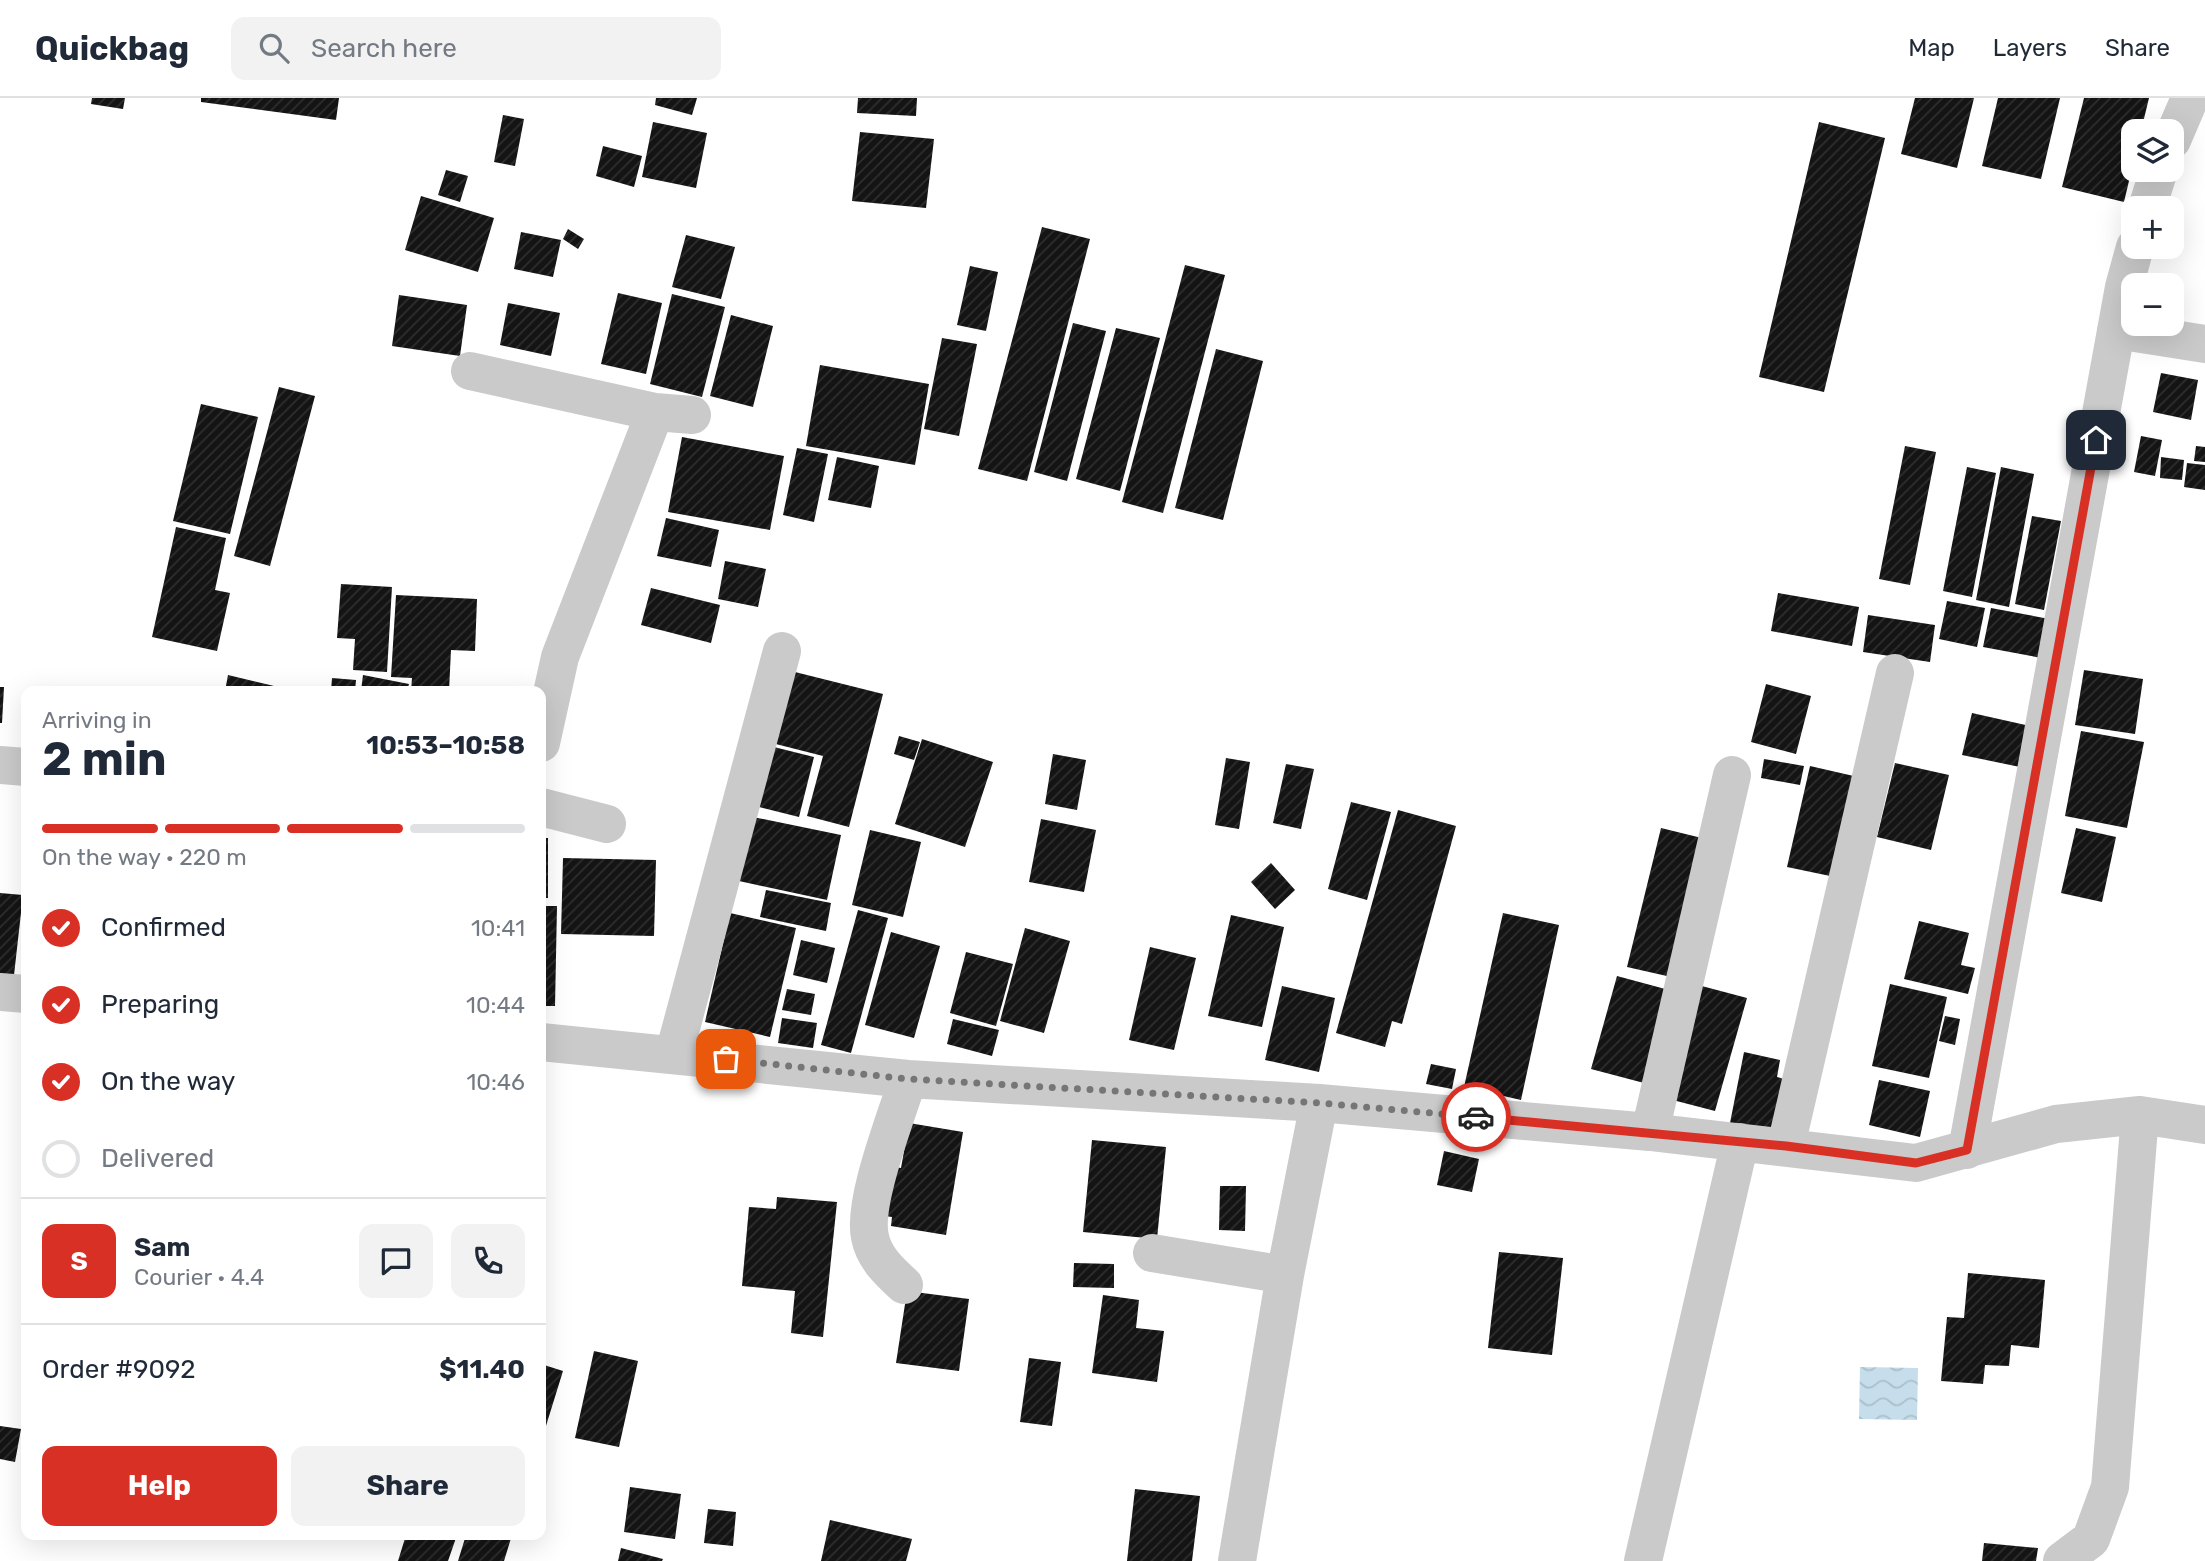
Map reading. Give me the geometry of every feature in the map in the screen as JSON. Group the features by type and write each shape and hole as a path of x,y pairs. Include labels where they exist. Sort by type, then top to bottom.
{"street":[{"path":"2181,119 2190,98"},
{"path":"1967,1150 2116,330 2132,259"},
{"path":"2116,330 2205,344"},
{"path":"470,370 673,414 560,657 546,720"},
{"path":"674,1054 782,651"},
{"path":"1786,1146 1895,673"},
{"path":"0,765 21,767"},
{"path":"1650,1132 1732,775"},
{"path":"546,808 607,824"},
{"path":"0,992 21,994"},
{"path":"546,1042 908,1079 1320,1103 1650,1132 1916,1163 2056,1124 2140,1115 2205,1125"},
{"path":"904,1285 878,1257 869,1236 871,1202 908,1079"},
{"path":"1237,1561 1285,1275 1320,1103"},
{"path":"2080,1554 2110,1487 2140,1115"},
{"path":"1643,1561 1740,1142"},
{"path":"1152,1253 1285,1275"}],"water":[{"path":"1860,1367 1918,1368 1917,1420 1859,1419"}],"building":[{"path":"92,98 125,98 123,109 91,104"},
{"path":"201,98 339,98 336,120 201,102"},
{"path":"656,98 697,98 692,115 655,105"},
{"path":"858,98 917,98 916,116 857,113"},
{"path":"1915,98 1974,98 1957,168 1901,154"},
{"path":"1998,98 2060,98 2041,179 1982,166"},
{"path":"2084,98 2149,98 2144,119 2121,119 2121,182 2129,182 2125,196 2121,196 2121,201 2062,187"},
{"path":"503,115 524,119 515,166 494,162"},
{"path":"653,122 707,133 696,188 642,177"},
{"path":"1819,122 1885,138 1824,392 1759,377"},
{"path":"860,132 934,139 926,208 852,201"},
{"path":"603,146 642,156 634,187 596,176"},
{"path":"446,170 468,176 460,202 438,195"},
{"path":"421,196 494,218 478,272 405,250"},
{"path":"1042,227 1090,239 1027,481 978,469"},
{"path":"568,229 584,239 578,249 563,239"},
{"path":"521,232 561,240 553,277 514,269"},
{"path":"686,235 735,247 721,299 672,287"},
{"path":"1185,265 1225,275 1163,513 1122,502"},
{"path":"970,266 998,272 986,331 957,325"},
{"path":"618,293 662,303 646,374 601,364"},
{"path":"672,294 725,307 702,397 650,384"},
{"path":"399,295 467,305 460,356 392,346"},
{"path":"508,303 560,313 551,356 500,345"},
{"path":"731,315 773,326 753,407 710,396"},
{"path":"1073,323 1106,331 1067,481 1034,472"},
{"path":"1116,328 1160,338 1120,491 1076,479"},
{"path":"942,338 977,344 959,436 924,429"},
{"path":"1216,349 1263,361 1223,520 1175,508"},
{"path":"820,365 929,384 915,465 806,446"},
{"path":"2161,373 2198,380 2191,420 2153,412"},
{"path":"279,387 315,396 270,566 234,556"},
{"path":"201,404 258,417 230,534 173,521"},
{"path":"2141,436 2162,440 2155,476 2134,472"},
{"path":"682,437 784,456 770,530 668,512"},
{"path":"1905,446 1936,452 1910,585 1879,579"},
{"path":"2196,446 2205,447 2205,462 2194,461"},
{"path":"797,448 828,454 814,522 783,515"},
{"path":"837,457 879,466 871,508 828,500"},
{"path":"2161,457 2184,460 2182,480 2160,478"},
{"path":"2187,463 2205,465 2205,490 2184,487"},
{"path":"1967,467 1996,473 1972,597 1943,591"},
{"path":"2001,467 2034,474 2009,607 1976,600"},
{"path":"2032,516 2061,521 2044,610 2015,604"},
{"path":"666,518 719,530 711,567 657,556"},
{"path":"176,527 226,538 215,590 230,593 217,651 152,637"},
{"path":"725,561 766,569 758,607 718,599"},
{"path":"341,584 392,587 387,672 353,670 355,639 337,638"},
{"path":"651,588 720,605 711,643 641,625"},
{"path":"1778,593 1859,607 1852,646 1771,631"},
{"path":"396,595 477,599 475,651 451,650 449,686 411,686 412,678 391,677"},
{"path":"1947,601 1985,608 1977,647 1939,639"},
{"path":"1991,608 2060,621 2052,660 1983,647"},
{"path":"1868,615 1935,625 1930,662 1863,652"},
{"path":"783,669 883,694 849,827 807,816 823,756 764,741"},
{"path":"2084,670 2143,679 2135,734 2075,725"},
{"path":"228,675 274,686 226,686"},
{"path":"363,675 409,684 408,686 362,686"},
{"path":"332,678 356,680 355,686 331,686"},
{"path":"1766,684 1811,696 1796,754 1751,742"},
{"path":"0,687 4,687 2,723 0,723"},
{"path":"1972,713 2030,726 2020,767 1962,755"},
{"path":"2081,731 2144,742 2127,828 2065,816"},
{"path":"899,736 920,742 914,760 894,754"},
{"path":"922,739 993,762 965,847 895,824"},
{"path":"754,742 814,757 799,817 739,802"},
{"path":"1053,754 1086,760 1077,810 1045,804"},
{"path":"1226,758 1250,762 1239,829 1215,825"},
{"path":"1764,759 1804,766 1800,785 1761,778"},
{"path":"1895,763 1949,775 1931,850 1877,837"},
{"path":"1286,764 1314,769 1301,829 1273,823"},
{"path":"1810,766 1858,777 1835,877 1787,867"},
{"path":"1351,802 1391,812 1367,900 1328,889"},
{"path":"1398,810 1456,826 1402,1024 1392,1021 1385,1047 1336,1033"},
{"path":"753,817 841,835 827,900 739,881"},
{"path":"1041,819 1096,830 1084,892 1029,882"},
{"path":"1661,828 1714,841 1680,979 1627,967"},
{"path":"2076,828 2116,837 2102,902 2061,893"},
{"path":"870,830 921,842 903,917 852,905"},
{"path":"546,838 548,838 546,898"},
{"path":"563,858 656,860 654,936 561,934"},
{"path":"1271,863 1295,890 1275,909 1251,882"},
{"path":"766,890 831,903 826,931 760,917"},
{"path":"0,893 21,895 13,984 0,982"},
{"path":"546,906 557,906 555,1006 546,1006"},
{"path":"858,910 888,918 851,1053 821,1045"},
{"path":"730,913 796,928 770,1037 705,1022"},
{"path":"1503,913 1559,925 1521,1100 1464,1087"},
{"path":"1231,915 1284,927 1262,1027 1208,1016"},
{"path":"1919,921 1969,933 1961,965 1975,968 1968,994 1904,979"},
{"path":"1025,928 1070,941 1044,1033 1000,1021"},
{"path":"891,932 940,946 914,1038 865,1025"},
{"path":"801,940 835,948 827,983 793,975"},
{"path":"1150,947 1196,958 1174,1050 1129,1040"},
{"path":"966,952 1013,964 996,1026 950,1013"},
{"path":"1617,976 1669,990 1644,1083 1591,1069"},
{"path":"1890,984 1947,997 1929,1078 1872,1066"},
{"path":"1698,985 1747,998 1715,1111 1665,1098"},
{"path":"1282,986 1335,998 1319,1072 1265,1060"},
{"path":"787,989 815,994 811,1015 782,1010"},
{"path":"1945,1016 1960,1019 1955,1045 1939,1041"},
{"path":"782,1018 817,1023 813,1048 778,1043"},
{"path":"953,1019 999,1030 992,1056 947,1044"},
{"path":"1744,1052 1780,1060 1777,1077 1791,1081 1780,1132 1730,1123"},
{"path":"1431,1064 1456,1069 1452,1089 1426,1084"},
{"path":"1879,1080 1930,1091 1920,1137 1869,1125"},
{"path":"909,1123 963,1132 946,1235 891,1226 892,1217 877,1215 885,1165 901,1168"},
{"path":"1092,1140 1166,1147 1157,1239 1083,1232"},
{"path":"1444,1151 1479,1159 1472,1192 1437,1185"},
{"path":"1220,1186 1246,1186 1245,1231 1219,1230"},
{"path":"777,1197 837,1202 823,1337 791,1333 795,1291 742,1286 749,1207 776,1209"},
{"path":"1499,1252 1563,1258 1552,1355 1488,1348"},
{"path":"1074,1263 1114,1264 1114,1288 1073,1287"},
{"path":"1968,1273 2045,1280 2039,1348 2011,1345 2009,1366 1985,1365 1983,1384 1941,1381 1947,1317 1964,1318"},
{"path":"907,1291 969,1299 959,1371 896,1363"},
{"path":"1103,1295 1139,1300 1136,1328 1164,1331 1157,1382 1092,1373"},
{"path":"594,1351 638,1361 619,1447 575,1438"},
{"path":"1029,1358 1061,1362 1052,1426 1020,1422"},
{"path":"546,1366 563,1371 546,1426"},
{"path":"0,1426 21,1429 15,1462 0,1459"},
{"path":"630,1487 681,1494 675,1539 624,1532"},
{"path":"1135,1489 1200,1496 1192,1561 1127,1561"},
{"path":"708,1509 736,1512 733,1546 704,1543"},
{"path":"830,1520 912,1539 906,1561 821,1561"},
{"path":"404,1540 455,1540 448,1561 398,1561"},
{"path":"464,1540 510,1540 504,1561 458,1561"},
{"path":"1984,1543 2038,1548 2036,1561 1982,1561"},
{"path":"621,1548 663,1559 618,1561"}],"way so far":[{"path":"726,1059 908,1079 1320,1103 1476,1117"}],"route":[{"path":"1476,1117 1786,1146 1916,1163 1967,1150 2096,440"}]}
